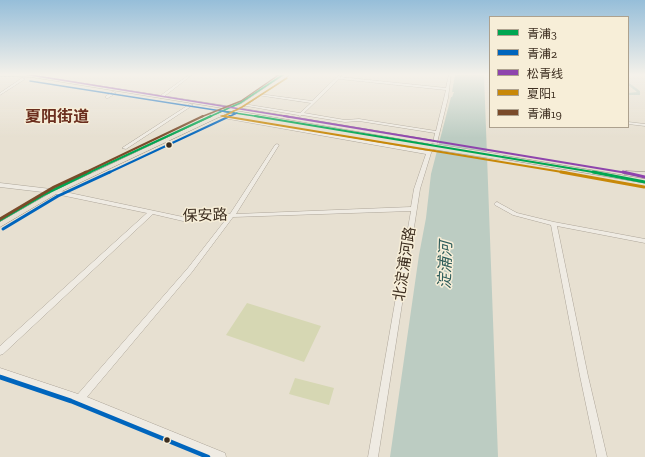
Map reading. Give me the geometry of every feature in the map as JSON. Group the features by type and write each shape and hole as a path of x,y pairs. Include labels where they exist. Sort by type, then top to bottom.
{"main road":[{"path":"129,95 296,119 430,147"},
{"path":"151,95 430,147 500,155 620,174 645,181"},
{"path":"229,110 252,95"},
{"path":"0,220 53,192 214,115 243,105 258,95"},
{"path":"620,174 645,175"},
{"path":"0,225 53,192"}],"street":[{"path":"262,95 314,102"},
{"path":"296,119 321,95"},
{"name":"北淀浦河路","path":"374,457 417,189 430,147 435,143 446,95"},
{"path":"124,148 191,105"},
{"path":"243,105 345,121 359,120 437,132"},
{"path":"214,115 430,147"},
{"path":"629,123 645,126"},
{"path":"80,399 190,270 232,216 277,145"},
{"name":"保安路","path":"0,185 53,192 183,219 414,209"},
{"path":"496,204 515,214 554,224 645,241"},
{"path":"0,351 151,213"},
{"path":"554,224 584,376 602,457"},
{"path":"0,372 80,399 221,457"}],"green space":[{"path":"247,303 321,326 304,362 226,335"},
{"path":"295,378 334,388 329,405 289,394"}],"water":[{"name":"淀浦河","path":"453,95 485,95 498,457 390,457 419,255 426,218 431,174"}],"transit line":[{"name":"青浦2","path":"121,95 234,113"},
{"name":"松青线","path":"155,95 620,171 645,177"},
{"name":"青浦19","path":"0,219 54,187 214,111 241,101 249,95"},
{"name":"青浦3","path":"0,220 43,195 79,177 240,103 252,95"},
{"name":"夏阳1","path":"224,116 260,95"},
{"name":"青浦3","path":"222,111 619,176 645,182"},
{"name":"青浦2","path":"3,229 58,196 237,113"},
{"name":"夏阳1","path":"221,116 618,181 644,187"},
{"name":"青浦2","path":"0,377 71,401 208,457"}],"district":[{"name":"夏阳街道","path":"57,117"}]}
